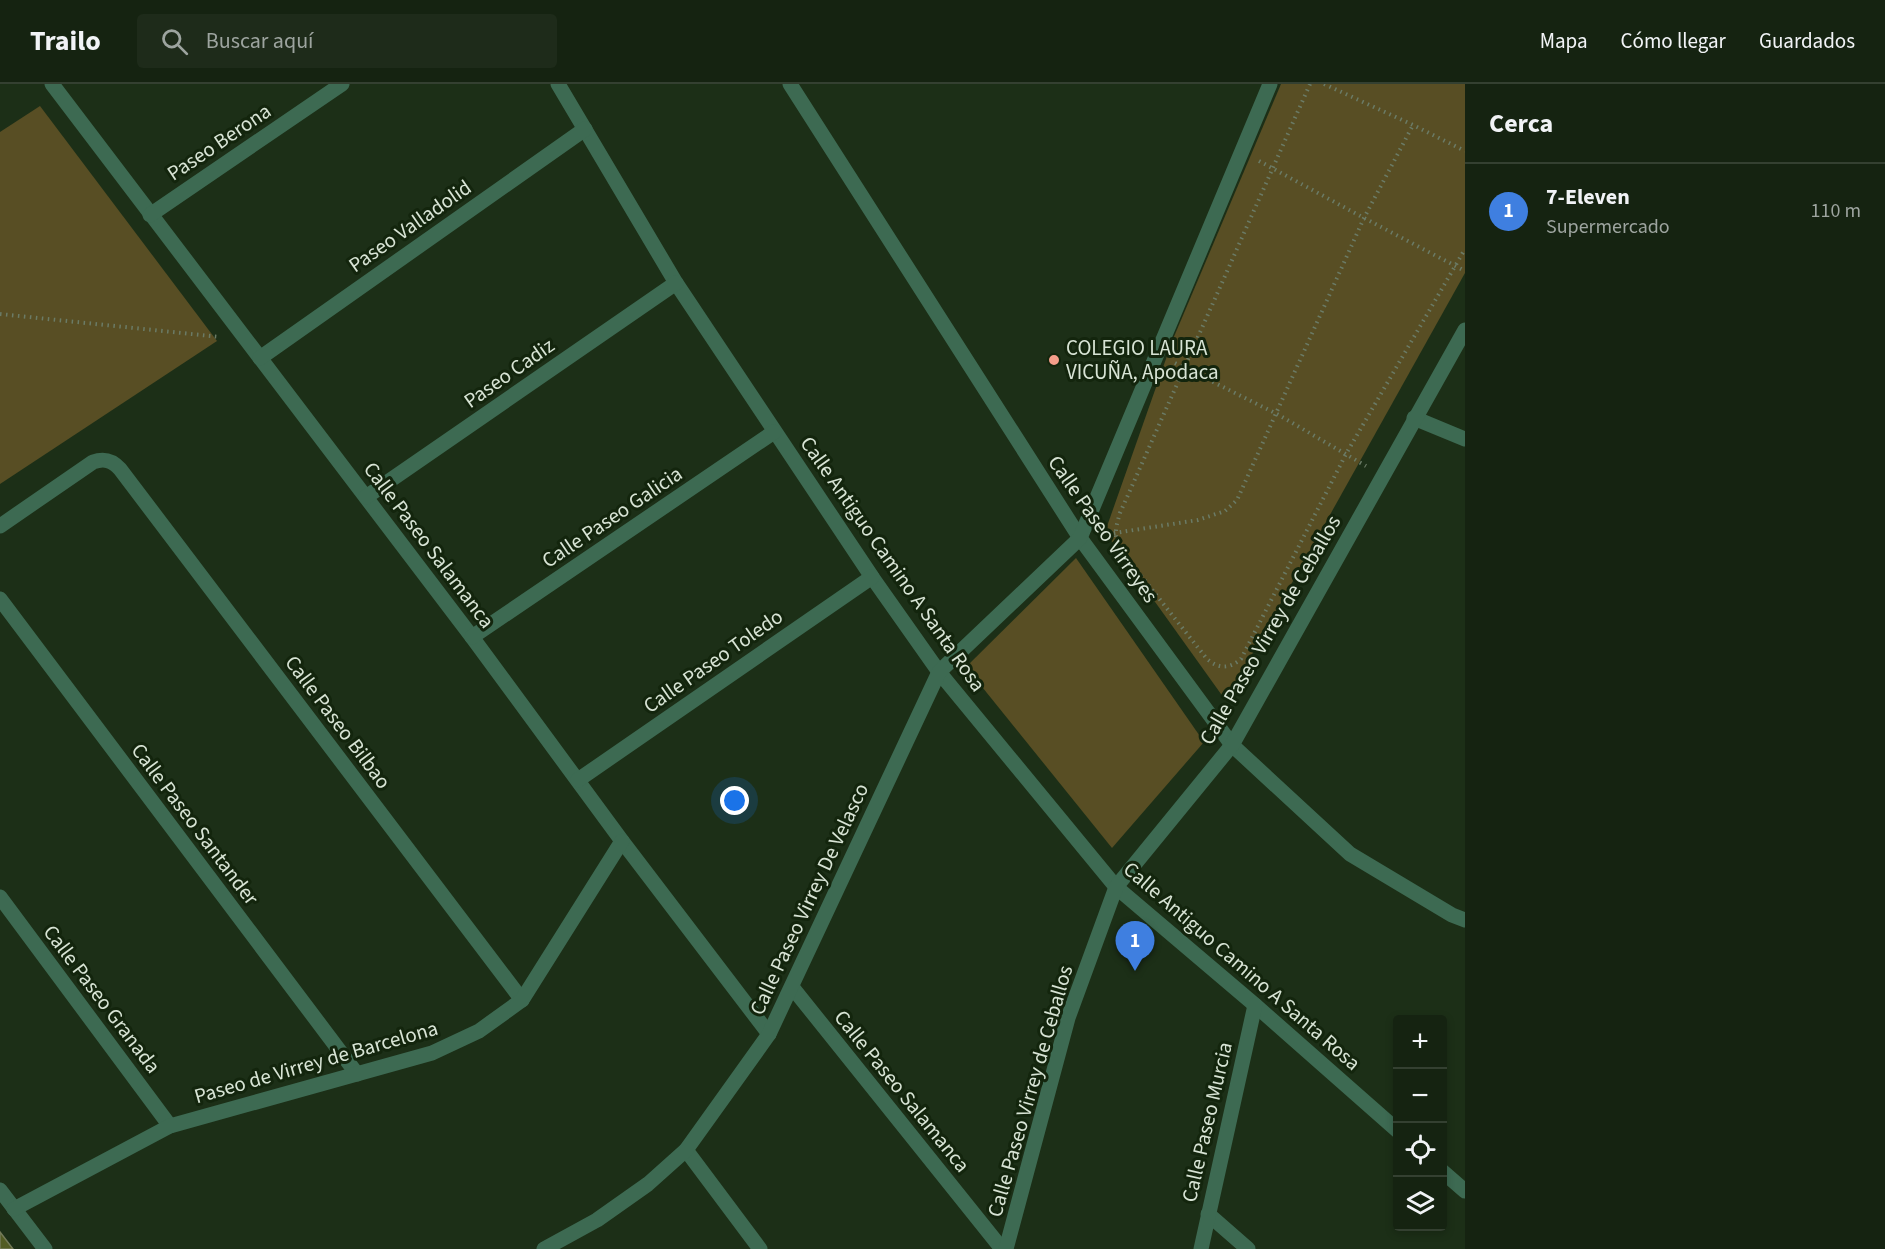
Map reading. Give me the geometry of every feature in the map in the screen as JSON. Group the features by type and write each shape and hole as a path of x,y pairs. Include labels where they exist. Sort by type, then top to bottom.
{"street":[{"name":"Calle Paseo Salamanca","path":"52,84 472,636 622,841 769,1034"},
{"name":"Paseo Berona","path":"150,215 342,84"},
{"name":"Calle Antiguo Camino A Santa Rosa","path":"558,84 676,283 872,577 939,672 1116,887 1393,1127"},
{"name":"Calle Paseo Virreyes","path":"790,84 1080,538 1232,745 1350,854 1452,915 1465,920"},
{"path":"1080,538 1270,84"},
{"name":"Paseo Valladolid","path":"260,358 585,129"},
{"name":"Paseo Cadiz","path":"366,497 676,283"},
{"name":"Calle Paseo Virrey de Ceballos","path":"1004,1249 1068,1018 1116,887 1232,745 1465,330"},
{"path":"1414,418 1465,439"},
{"name":"Calle Paseo Galicia","path":"472,636 774,432"},
{"name":"Calle Paseo Bilbao","path":"0,526 93,462 99,460 114,462 522,1000"},
{"name":"Calle Paseo Virrey De Velasco","path":"543,1249 605,1214 648,1184 686,1150 769,1034 939,672 1080,538"},
{"name":"Calle Paseo Toledo","path":"578,780 872,577"},
{"name":"Calle Paseo Santander","path":"0,598 357,1074"},
{"name":"Paseo de Virrey de Barcelona","path":"14,1209 170,1126 432,1053 479,1030 522,1000 622,841"},
{"name":"Calle Paseo Granada","path":"0,897 170,1126"},
{"name":"Calle Paseo Salamanca","path":"792,987 1004,1249"},
{"name":"Calle Paseo Murcia","path":"1201,1249 1255,1005"},
{"path":"686,1150 760,1249"},
{"path":"1447,1175 1465,1191"},
{"path":"0,1190 45,1249"},
{"path":"1208,1214 1248,1249"}],"path":[{"path":"1310,84 1120,513 1115,533 1117,543 1123,553 1214,665 1224,667 1233,665 1241,659 1346,454 1465,249"},
{"path":"1324,84 1465,152"},
{"path":"1080,538 1198,520 1225,511 1237,500 1364,218 1413,125"},
{"path":"1242,151 1465,271"},
{"path":"0,314 245,340"},
{"path":"1157,355 1277,414 1382,475"}],"shaded area":[{"path":"1281,84 1465,84 1465,273 1226,701 1105,532 1173,339"},
{"path":"40,106 217,341 0,484 0,132"},
{"path":"1076,558 1204,742 1112,848 966,667"}],"building":[{"path":"0,1232 13,1249 0,1249"}],"place":[{"name":"COLEGIO LAURA VICUÑA, Apodaca","path":"1054,360"},
{"name":"7-Eleven","path":"1135,971"}]}
